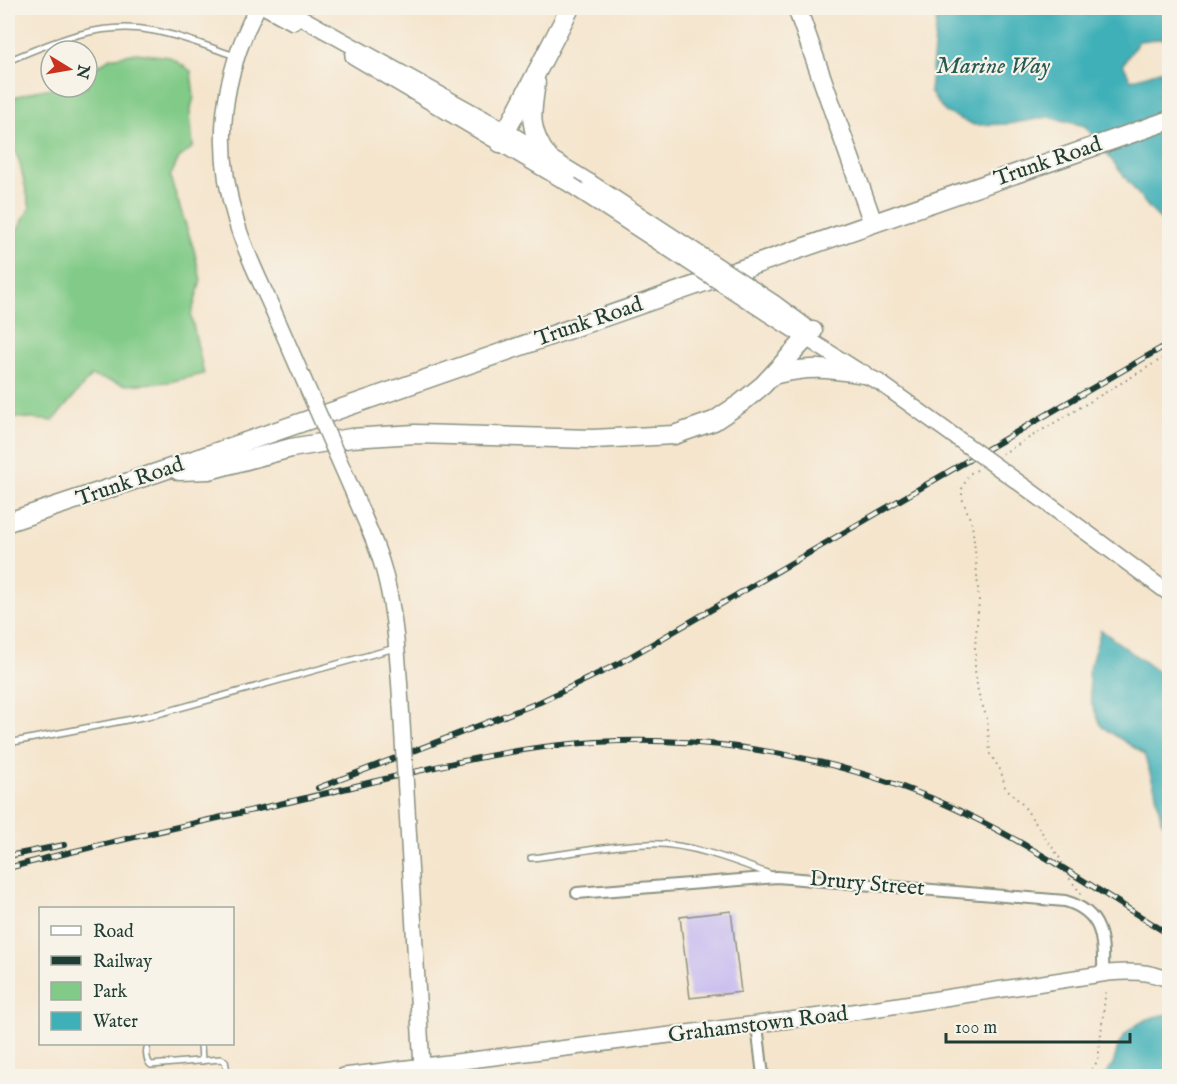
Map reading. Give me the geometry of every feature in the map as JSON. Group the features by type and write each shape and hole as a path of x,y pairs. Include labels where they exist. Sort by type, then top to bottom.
{"main road":[{"path":"257,8 235,56 224,118 223,143 228,191 246,250 353,492 386,577 397,647 422,1067"},
{"path":"267,8 303,23 503,137 571,185 770,308"},
{"path":"284,8 303,23"},
{"path":"503,137 570,8"},
{"path":"797,8 873,224"},
{"path":"539,67 533,101 533,127 535,138 548,157"},
{"name":"Trunk Road","path":"8,522 159,472 1170,120"},
{"path":"503,137 548,157 591,183 954,436 1170,594"},
{"path":"159,472 209,470 291,448 351,438 415,434 593,439 674,435 714,421 741,403 773,375 810,335"},
{"path":"773,375 820,367 871,378"},
{"name":"Grahamstown Road","path":"344,1077 864,1011 1106,973 1148,972 1170,980"}],"street":[{"name":"Drury Street","path":"577,893 777,877 1054,900 1078,905 1089,913 1100,929 1106,973"},
{"path":"757,1025 763,1077"}],"lane":[{"path":"8,61 76,34 101,29 126,28 153,30 174,35 235,56"},
{"path":"8,743 168,711 397,647"},
{"path":"531,858 648,844 697,850 739,862 777,877"},
{"path":"148,1045 148,1061 151,1065 224,1060 228,1077"},
{"path":"201,1045 202,1061"}],"path":[{"path":"999,456 1170,354"},
{"path":"979,468 969,474 962,489 962,498 972,524 975,550 979,601 975,670 978,692 987,719 990,754 1000,771 1005,786 1023,805 1083,897"},
{"path":"1075,1077 1091,1069 1098,1061 1106,973"}],"green space":[{"path":"136,53 170,57 191,71 194,97 190,112 193,147 179,158 170,177 194,250 201,280 191,316 204,374 169,382 127,385 91,376 53,421 12,417 8,414 8,325 12,324 12,240 30,207 19,160 8,139 8,100 39,91 39,99 99,99 99,65 110,58"}],"water":[{"name":"Marine Way","path":"935,8 1169,8 1169,38 1139,41 1123,64 1131,80 1169,68 1169,89 1157,95 1169,116 1169,228 1149,208 1085,126 1048,117 1009,124 974,125 945,112 930,92 937,15"},
{"path":"1101,630 1169,680 1169,833 1161,819 1144,754 1102,727 1092,705 1088,673"},
{"path":"1169,1014 1169,1076 1103,1076 1113,1065 1119,1044 1128,1032 1147,1019"}],"building":[{"path":"731,911 741,992 690,998 680,917"}],"railway":[{"path":"318,788 540,702 616,665 1170,343"},
{"path":"8,868 119,840 521,750 600,742 697,743 792,756 839,767 931,798 1023,844 1170,935"},
{"path":"8,856 64,845"}]}
